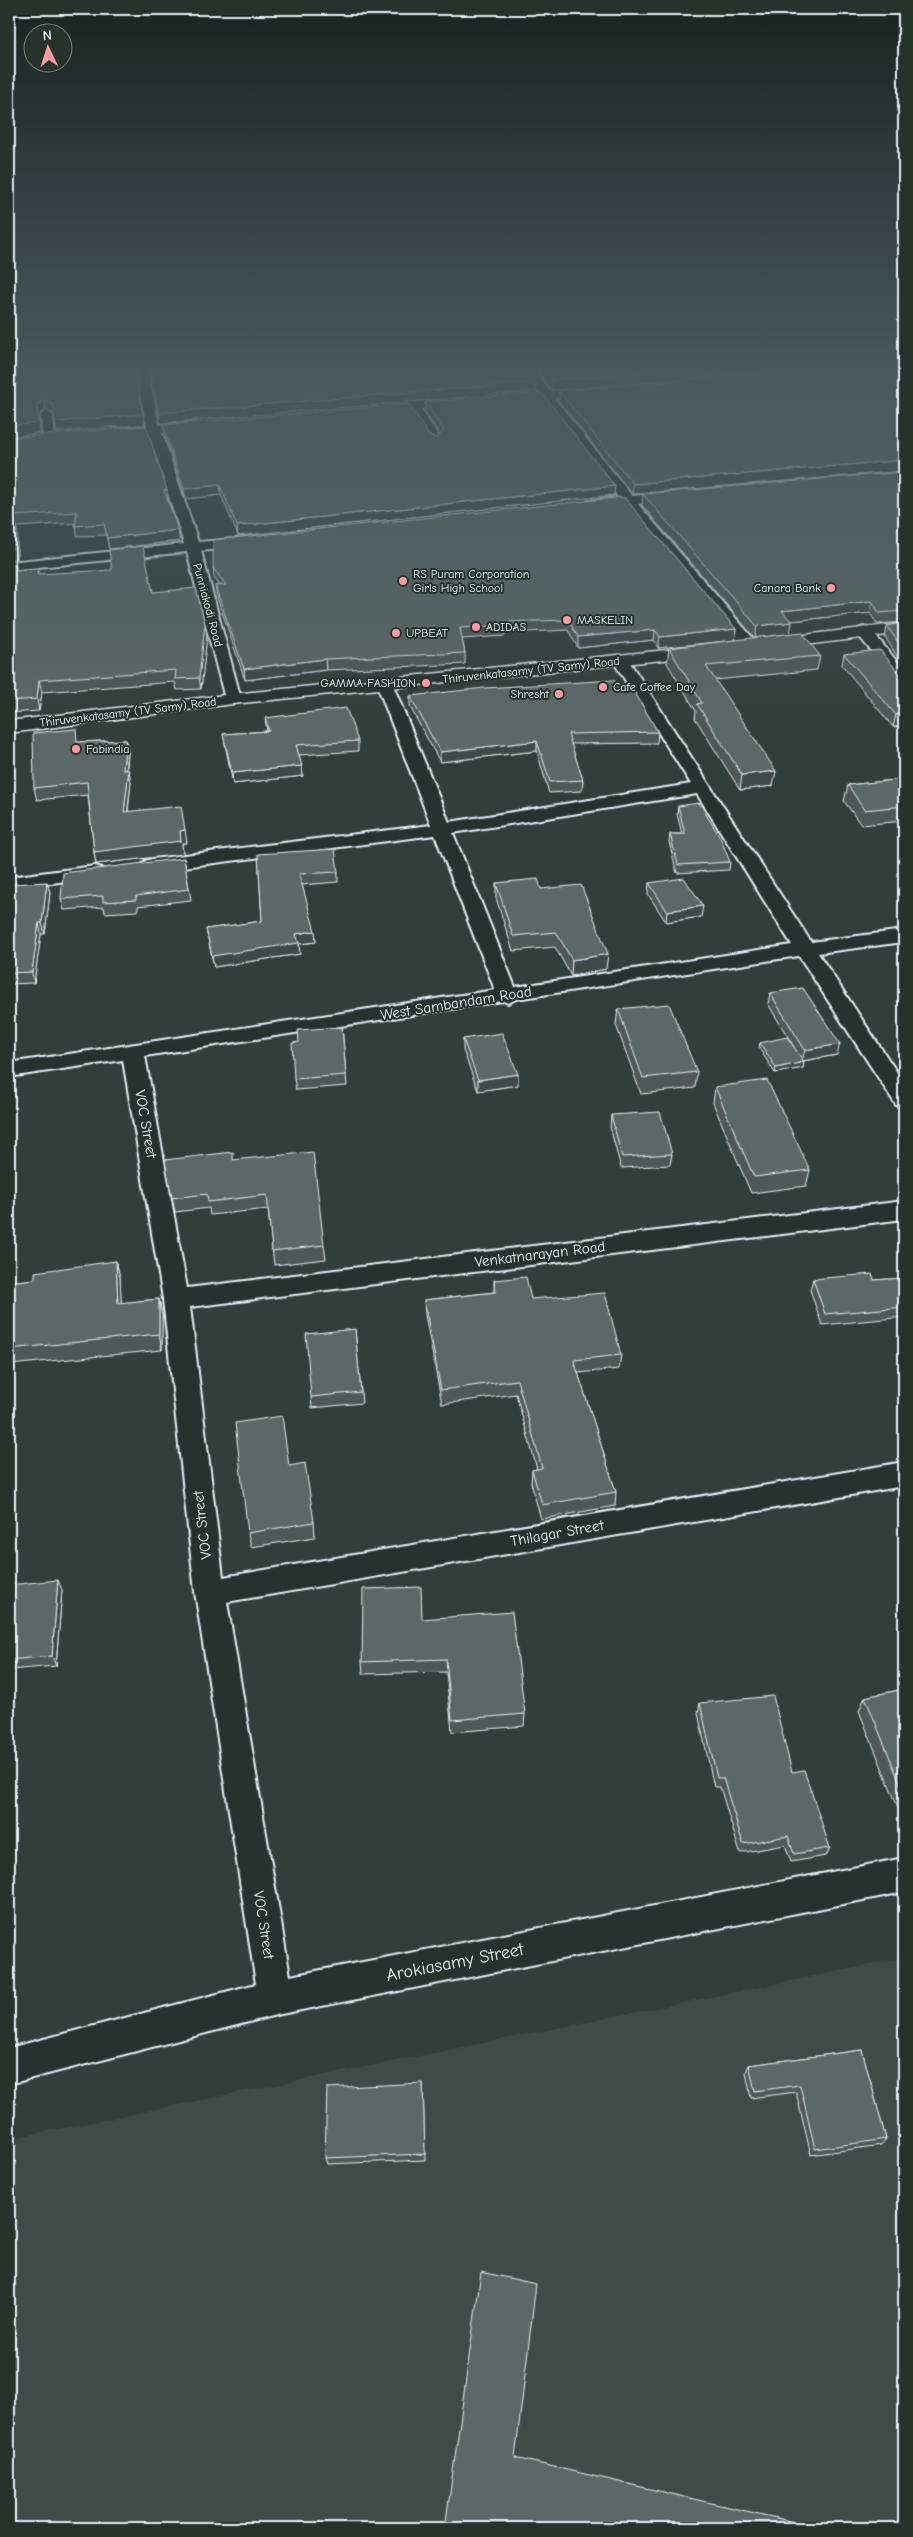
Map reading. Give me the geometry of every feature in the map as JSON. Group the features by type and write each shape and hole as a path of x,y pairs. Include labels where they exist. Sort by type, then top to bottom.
{"main road":[{"name":"Thiruvenkatasamy (TV Samy) Road","path":"9,726 233,699 621,661 904,628"}],"street":[{"name":"Punniakodi Road","path":"173,486 193,548 233,699"},
{"path":"618,486 752,646"},
{"path":"580,505 688,495"},
{"path":"9,566 262,540"},
{"path":"864,632 904,680"},
{"path":"621,661 805,950 904,1100"},
{"path":"384,685 508,996"},
{"path":"137,867 442,829 701,788"},
{"path":"9,883 117,869"},
{"name":"West Sambandam Road","path":"9,1070 904,936"},
{"name":"VOC Street","path":"134,1052 176,1299 210,1592 276,1997"},
{"name":"Venkatnarayan Road","path":"176,1299 904,1210"},
{"name":"Thilagar Street","path":"210,1592 904,1474"},
{"name":"Arokiasamy Street","path":"9,2066 276,1997 904,1874"}],"shaded area":[{"path":"904,1958 904,2528 9,2528 9,2139"}],"building":[{"path":"9,486 166,486 167,490 164,490 178,530 107,538 104,524 75,526 77,512 14,516 15,548 9,549"},
{"path":"183,486 207,486 184,489"},
{"path":"221,486 611,486 237,526"},
{"path":"733,486 904,486 904,611 879,613 872,601 782,611 792,622 757,626 643,494"},
{"path":"624,497 736,629 660,637 655,630 578,637 568,620 504,622 505,625 460,628 465,653 325,659 244,669 215,586 226,585 213,568 213,540"},
{"path":"143,546 153,592 196,588 205,624 199,678 175,679 176,670 39,680 37,699 9,701 9,559 15,560 16,570 38,569 37,574 112,570 109,550"},
{"path":"904,623 904,651 887,626"},
{"path":"802,632 820,656 706,666 776,771 742,775 697,704 702,703 669,648"},
{"path":"880,650 899,673 904,674 904,714 896,715 844,654"},
{"path":"614,680 616,685 630,684 658,732 568,734 583,780 550,782 537,741 440,752 410,696 485,688"},
{"path":"346,708 358,741 296,745 302,766 232,773 223,734 269,731 265,718"},
{"path":"76,729 77,742 126,740 123,770 129,770 124,812 181,806 185,830 180,831 181,841 94,852 87,782 34,788 33,733"},
{"path":"904,779 904,806 864,810 848,785"},
{"path":"699,803 720,837 730,862 678,865 670,834 685,834 678,806"},
{"path":"335,849 338,872 299,874 315,931 296,934 299,943 212,956 206,929 262,921 258,854"},
{"path":"184,858 189,889 136,896 136,900 103,902 103,896 61,899 63,873"},
{"path":"684,878 703,906 667,911 649,883"},
{"path":"538,879 541,889 581,885 608,954 572,960 556,932 513,936 496,883"},
{"path":"47,882 42,923 39,923 32,972 9,973 9,904 12,884"},
{"path":"803,988 840,1044 805,1050 770,993"},
{"path":"669,1004 697,1072 643,1078 618,1009"},
{"path":"342,1027 346,1075 294,1079 292,1043 299,1042 298,1030"},
{"path":"502,1033 518,1074 478,1080 463,1039"},
{"path":"787,1037 804,1062 776,1068 760,1043"},
{"path":"767,1080 810,1170 754,1177 715,1087"},
{"path":"660,1112 672,1154 622,1157 611,1115"},
{"path":"233,1152 233,1160 313,1152 324,1245 272,1251 267,1195 208,1202 207,1194 172,1198 165,1160"},
{"path":"116,1261 118,1303 159,1299 159,1334 9,1349 9,1282 35,1279 35,1272"},
{"path":"872,1274 874,1280 904,1278 904,1307 825,1314 813,1279"},
{"path":"526,1277 531,1299 605,1293 621,1355 574,1360 616,1492 542,1505 532,1470 542,1468 517,1380 441,1390 424,1300 496,1292 494,1280"},
{"path":"355,1329 361,1392 311,1397 306,1334"},
{"path":"282,1416 289,1466 305,1463 314,1522 248,1533 235,1423"},
{"path":"58,1580 52,1656 9,1660 9,1585"},
{"path":"421,1587 422,1619 512,1612 525,1714 452,1720 446,1659 362,1662 363,1589"},
{"path":"904,1689 904,1793 865,1697"},
{"path":"773,1696 792,1772 804,1770 830,1848 794,1854 788,1836 743,1844 723,1778 717,1778 700,1703"},
{"path":"862,2050 886,2139 815,2149 800,2085 755,2091 749,2065"},
{"path":"423,2083 425,2154 325,2158 327,2088"},
{"path":"481,2272 536,2284 515,2458 820,2528 445,2528"}],"place":[{"name":"RS Puram Corporation Girls High School","path":"403,581"},
{"name":"Canara Bank","path":"831,588"},
{"name":"MASKELIN","path":"567,620"},
{"name":"ADIDAS","path":"476,627"},
{"name":"UPBEAT","path":"396,633"},
{"name":"GAMMA FASHION","path":"426,683"},
{"name":"Cafe Coffee Day","path":"603,687"},
{"name":"Shresht","path":"559,694"},
{"name":"Fabindia","path":"76,749"}]}
